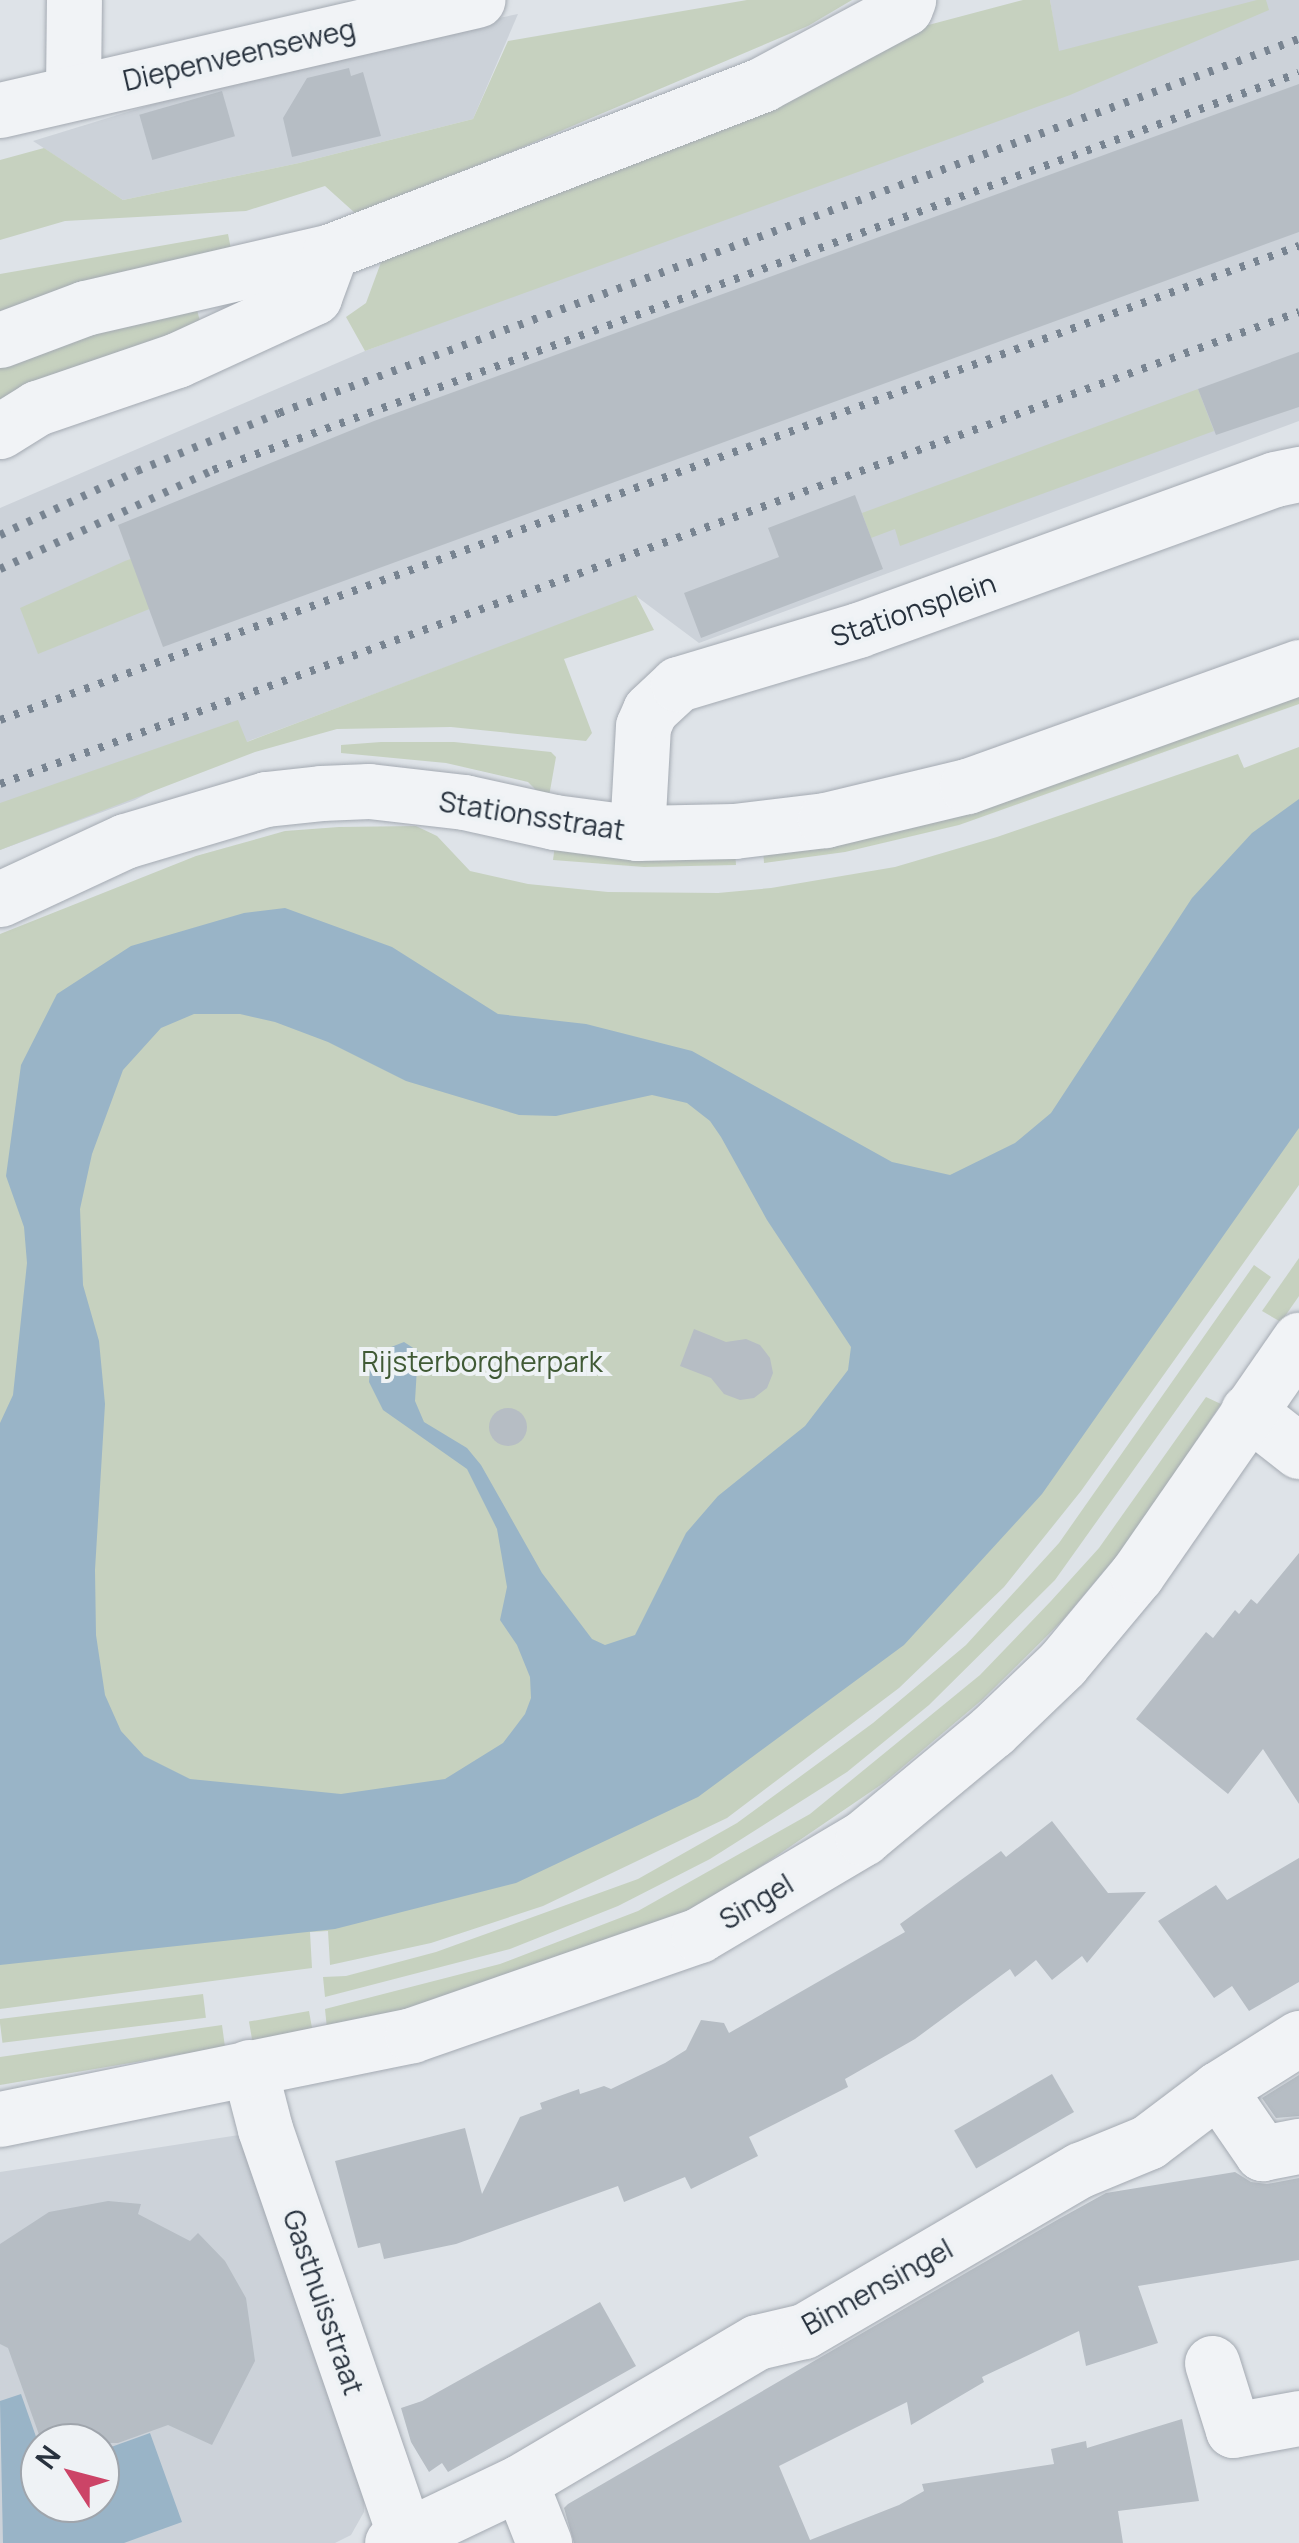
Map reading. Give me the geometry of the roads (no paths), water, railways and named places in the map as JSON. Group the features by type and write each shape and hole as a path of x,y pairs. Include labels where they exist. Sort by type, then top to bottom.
{"street":[{"path":"73,91 74,0"},
{"name":"Diepenveenseweg","path":"0,110 478,0"},
{"path":"0,340 85,308 331,252 764,84 906,8 908,0"},
{"path":"0,431 37,408 177,360 314,296 331,252"},
{"name":"Stationsplein","path":"637,833 642,726 650,710 678,684 858,630 1299,474"},
{"name":"Stationsstraat","path":"0,899 125,842 266,798 321,792 369,791 464,802 554,822 637,833 734,832 825,820 948,790 1066,753 1299,666"},
{"name":"Singel","path":"0,2118 412,2035 699,1935 863,1838 992,1731 1062,1664 1136,1574 1299,1340"},
{"path":"1248,1411 1299,1450"},
{"name":"Binnensingel","path":"398,2539 520,2482 757,2342 804,2331 1080,2170 1148,2142 1218,2089 1299,2038"},
{"name":"Gasthuisstraat","path":"250,2067 264,2129 398,2539"},
{"path":"1218,2089 1262,2153 1299,2146"},
{"path":"1212,2363 1233,2430 1299,2418"},
{"path":"520,2482 544,2543"}],"water":[{"path":"1299,799 1299,1128 1042,1494 904,1645 698,1797 516,1883 335,1929 0,1965 0,1423 13,1395 27,1263 24,1227 6,1176 21,1065 57,994 131,946 244,913 285,908 392,947 498,1014 586,1024 692,1051 892,1162 950,1175 1015,1143 1051,1113 1192,898 1252,833","holes":["194,1014 240,1014 328,1042 406,1081 519,1115 556,1116 652,1095 687,1103 710,1121 721,1137 767,1220 851,1347 848,1370 805,1426 718,1496 686,1533 635,1635 605,1645 592,1639 542,1573 481,1465 467,1448 424,1422 415,1401 418,1351 404,1342 381,1351 370,1368 369,1382 383,1410 467,1469 497,1529 507,1587 500,1620 517,1645 530,1677 531,1698 525,1714 503,1743 445,1779 341,1794 190,1779 144,1756 121,1731 105,1695 96,1635 95,1570 105,1404 99,1341 83,1285 80,1209 92,1154 123,1070 161,1028"]},
{"path":"21,2394 31,2423 20,2423 20,2523 120,2523 120,2444 150,2433 182,2522 124,2543 3,2543 0,2401"}],"railway":[{"path":"0,535 137,471 279,413 1299,39"},
{"path":"0,569 213,470 1299,73"},
{"path":"0,720 1299,246"},
{"path":"0,784 1299,312"}],"park label":[{"name":"Rijsterborgherpark","path":"482,1361"}]}
